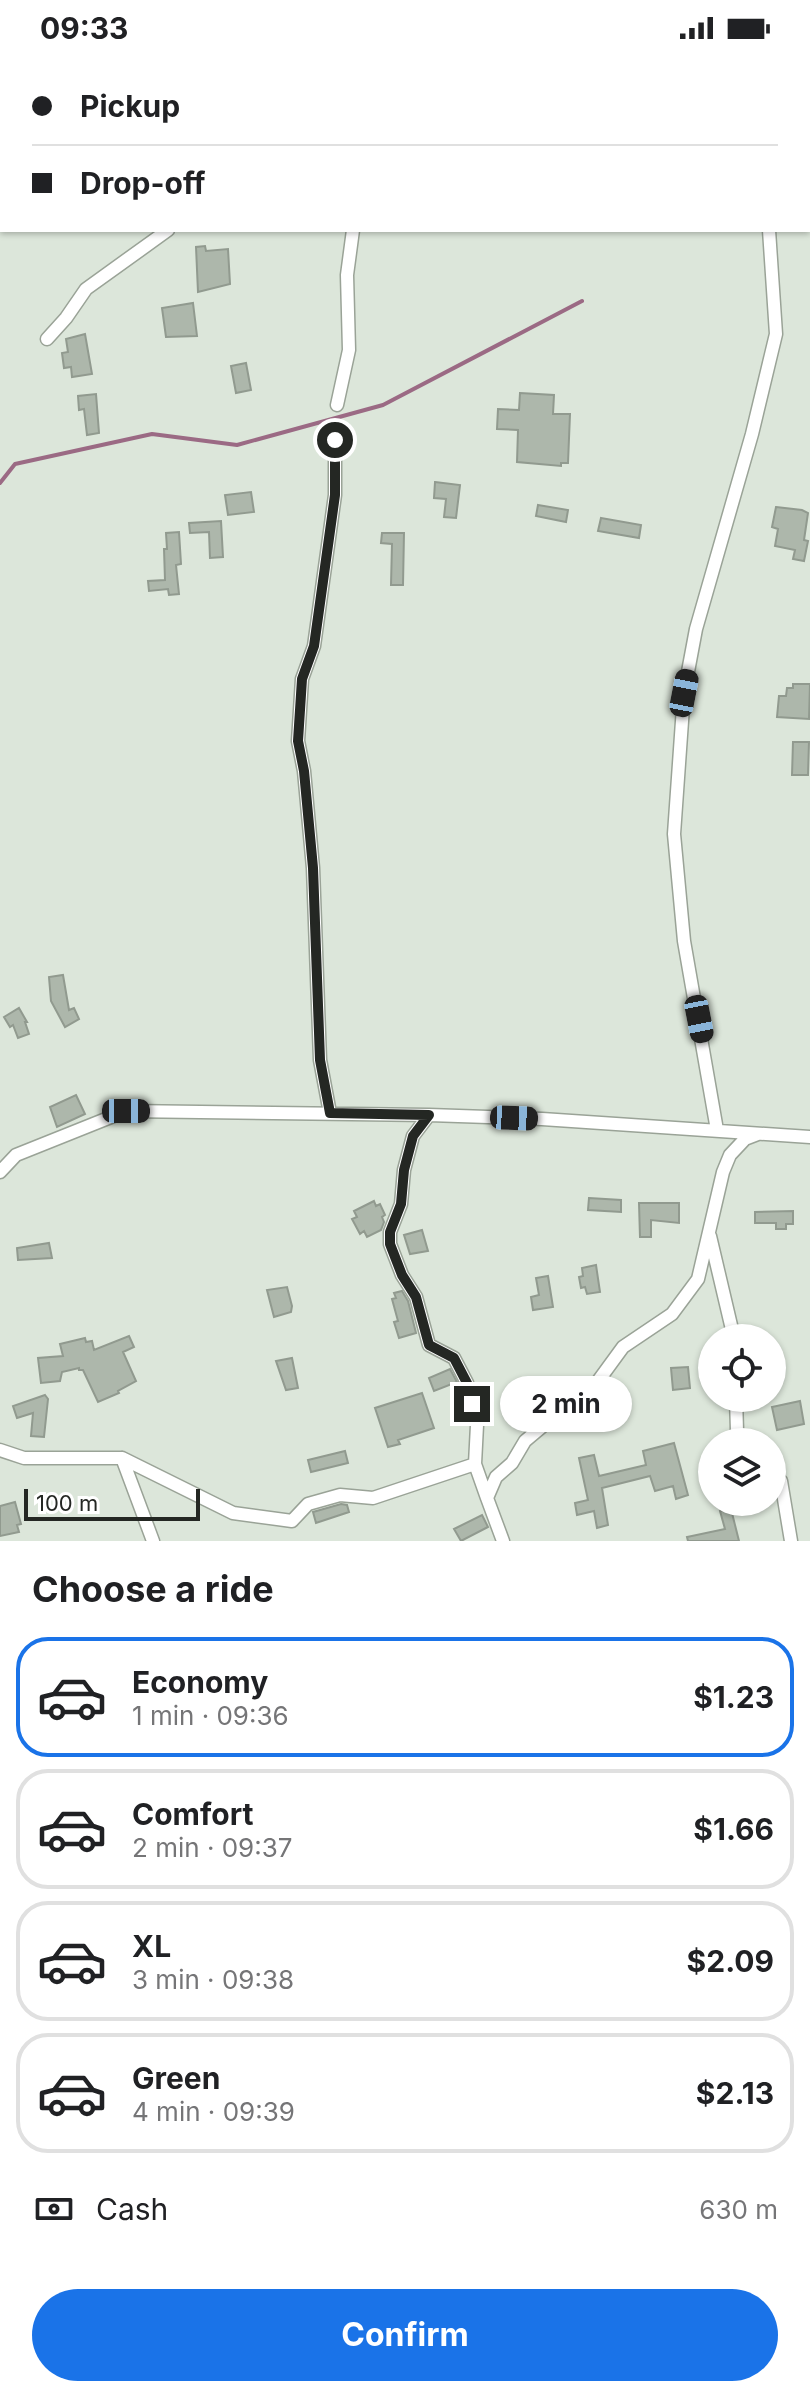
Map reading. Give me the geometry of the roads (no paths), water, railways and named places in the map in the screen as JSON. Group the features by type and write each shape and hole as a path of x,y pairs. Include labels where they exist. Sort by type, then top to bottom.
{"street":[{"path":"47,339 86,289 165,232"},
{"path":"337,405 349,350 347,275 353,232"},
{"path":"717,1130 684,941 674,834 684,693 694,642 752,434 776,334 769,232"},
{"path":"330,1113 320,1060 313,868 304,771 298,741 302,679 314,646 335,495 335,440"},
{"path":"0,1172 16,1155 126,1111 429,1115 810,1137"},
{"path":"429,1115 413,1136 404,1170 401,1204 390,1232 390,1244 402,1275 416,1297 429,1345 454,1358 467,1383 477,1425 475,1464 503,1541"},
{"path":"487,1498 496,1477 512,1463 525,1441 544,1425 577,1410 623,1347 672,1314 698,1279 723,1172 730,1155 745,1139 759,1133"},
{"path":"709,1232 731,1324"},
{"path":"0,1450 24,1458 122,1458 233,1513 292,1521 308,1504 340,1495 373,1498 475,1464"},
{"path":"122,1458 153,1541"},
{"path":"786,1511 791,1541"}],"waterway":[{"path":"0,483 15,464 152,434 237,445 383,405 582,301"}]}
